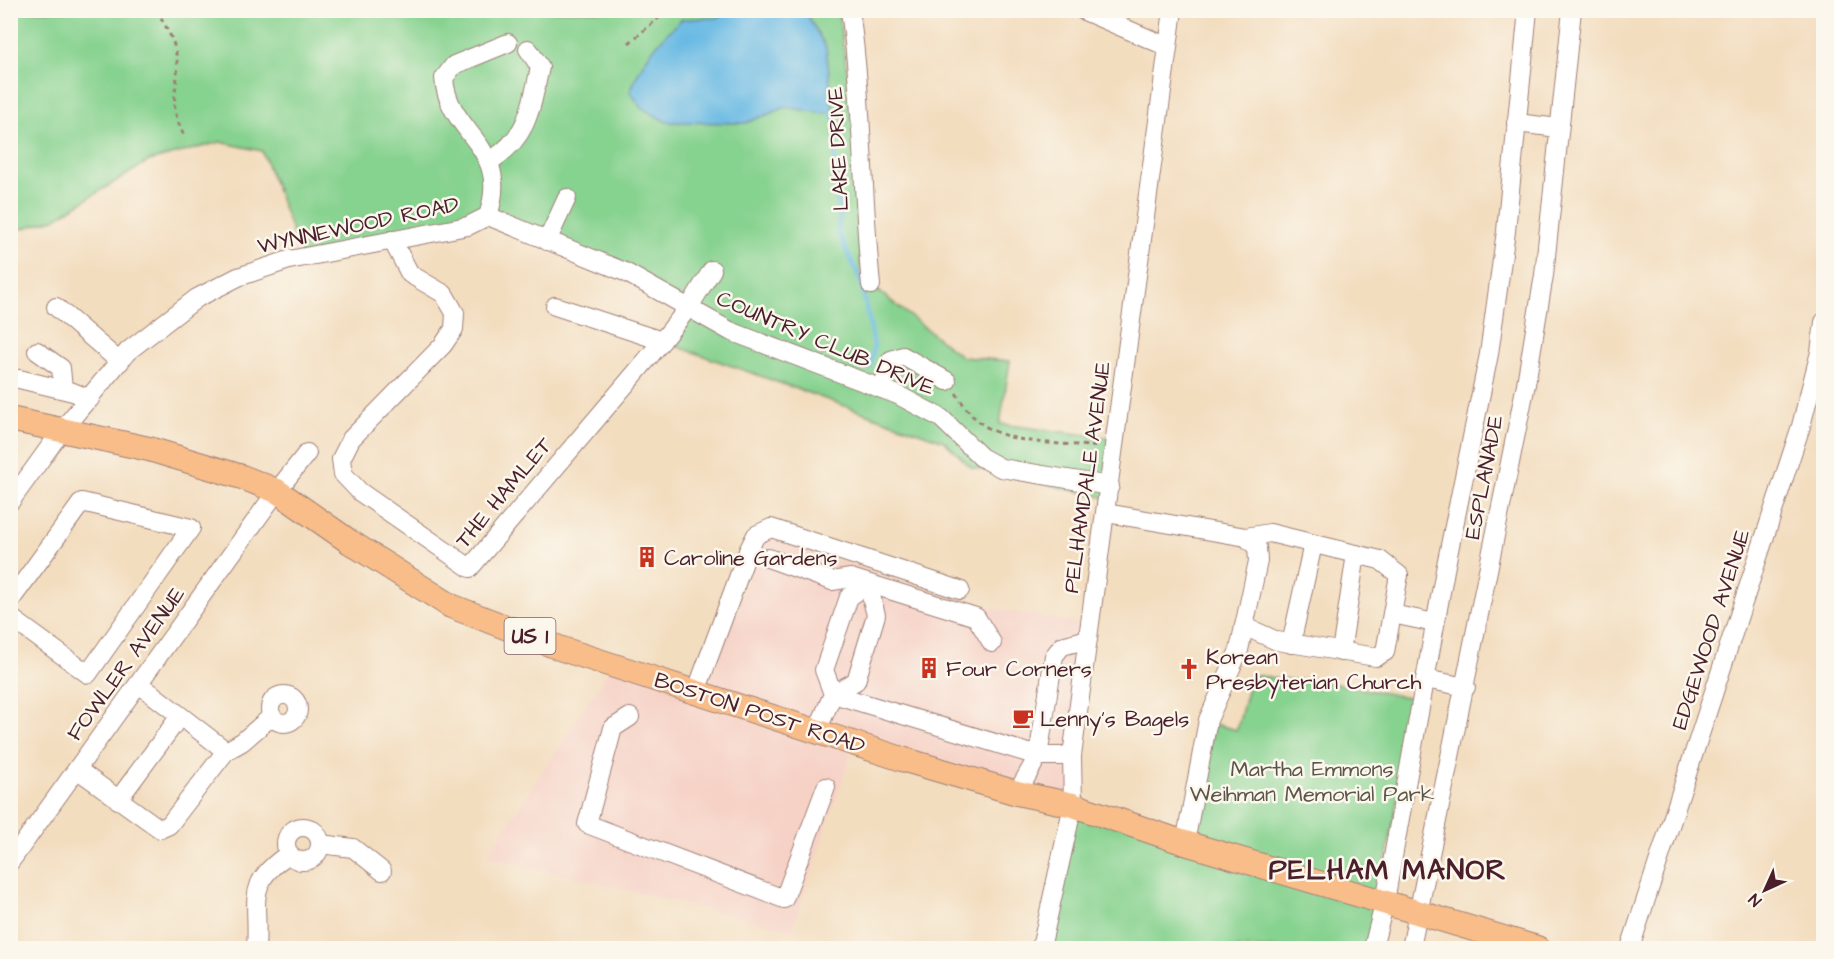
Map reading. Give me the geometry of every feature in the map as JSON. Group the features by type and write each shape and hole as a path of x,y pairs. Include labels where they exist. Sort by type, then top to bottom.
{"main road":[{"name":"BOSTON POST ROAD","path":"10,419 149,449 242,477 277,491 350,542 451,606 562,649 1017,793 1074,805 1185,843 1420,911 1537,948"}],"street":[{"name":"LAKE DRIVE","path":"850,10 858,65 863,207 871,285"},
{"path":"1082,10 1168,47"},
{"name":"PELHAMDALE AVENUE","path":"1041,948 1074,805 1072,756 1173,10"},
{"name":"ESPLANADE","path":"1373,948 1385,901 1435,623 1489,354 1506,231 1528,10"},
{"name":"ESPLANADE","path":"1411,948 1466,687 1537,319 1546,264 1572,10"},
{"path":"488,216 495,196 494,175 490,161 450,102 444,78 454,65 508,43"},
{"path":"490,161 508,150 530,118 540,67 528,50"},
{"path":"1516,123 1559,128"},
{"path":"547,241 567,198"},
{"name":"WYNNEWOOD ROAD","path":"10,502 62,430 128,351 197,298 238,277 289,260 468,226 488,216"},
{"name":"COUNTRY CLUB DRIVE","path":"488,216 625,272 730,331 882,389 941,418 981,458 1001,468 1110,486"},
{"name":"THE HAMLET","path":"392,240 410,274 444,294 455,313 454,329 443,345 351,439 341,459 343,474 360,492 470,568 662,341 689,307 712,270"},
{"path":"555,306 662,341"},
{"path":"56,307 120,362"},
{"name":"EDGEWOOD AVENUE","path":"1629,948 1800,426 1820,352 1824,322"},
{"path":"37,351 61,368 63,389"},
{"path":"882,389 891,360 903,356 947,381"},
{"path":"20,379 63,389 90,399"},
{"name":"FOWLER AVENUE","path":"10,862 277,491 307,453"},
{"path":"10,601 82,502 190,528 88,674 10,617"},
{"path":"1106,513 1246,537 1270,533 1380,560 1399,575 1385,652 1376,657 1277,641 1244,626"},
{"path":"696,692 748,551 756,535 771,528 960,590"},
{"path":"1185,843 1208,720 1239,650 1258,561 1257,547 1246,537"},
{"path":"1291,644 1313,544"},
{"path":"1341,652 1356,554"},
{"path":"768,558 832,581 850,578 976,617 992,643"},
{"path":"833,694 824,670 849,597 868,584"},
{"path":"817,730 833,694 856,681 876,615 868,584"},
{"path":"1392,614 1435,623"},
{"path":"1017,793 1038,756 1054,656 1062,646 1088,639"},
{"path":"1425,679 1466,687"},
{"path":"139,684 226,751"},
{"path":"833,694 1038,756 1072,756"},
{"path":"118,800 180,716"},
{"path":"78,770 160,829 169,825 226,751 242,742 272,716"},
{"path":"630,717 613,728 587,824 784,899 826,787"},
{"path":"295,829 312,830 320,844 316,854 308,861 297,860 289,854 287,837 295,829"},
{"path":"320,844 353,848 382,872"},
{"path":"256,948 255,904 260,880 271,866 289,854"}],"path":[{"path":"157,10 175,49 173,107 175,119 185,137"},
{"path":"629,43 668,10"},
{"path":"832,167 838,166"},
{"path":"947,381 977,421 997,432 1025,439 1115,449"}],"shaded area":[{"path":"770,538 965,603 1087,625 1073,805 856,739 792,930 487,856 615,661 708,689 762,541"}],"green space":[{"path":"11,11 838,11 854,117 861,277 962,357 1010,361 1000,424 1119,439 1111,499 971,467 944,441 664,342 692,303 484,214 301,255 262,151 220,142 149,161 54,219 11,232"},
{"name":"Martha Emmons Weihman Memorial Park","path":"1251,675 1292,680 1310,679 1417,699 1369,948 1047,948 1073,805 1190,838 1214,724 1237,730"}],"water":[{"path":"732,11 805,11 826,47 833,108 825,114 786,107 746,123 666,122 642,108 630,92 645,60 665,35 682,19 716,18"}],"waterway":[{"path":"830,111 836,121 835,184 840,214 838,232 861,282 874,345 870,368"}],"place":[{"name":"Caroline Gardens","path":"647,557"},
{"name":"Four Corners","path":"929,668"},
{"name":"Korean Presbyterian Church","path":"1189,669"},
{"name":"Lenny's Bagels","path":"1023,718"}],"district":[{"name":"PELHAM MANOR","path":"1388,869"}]}
